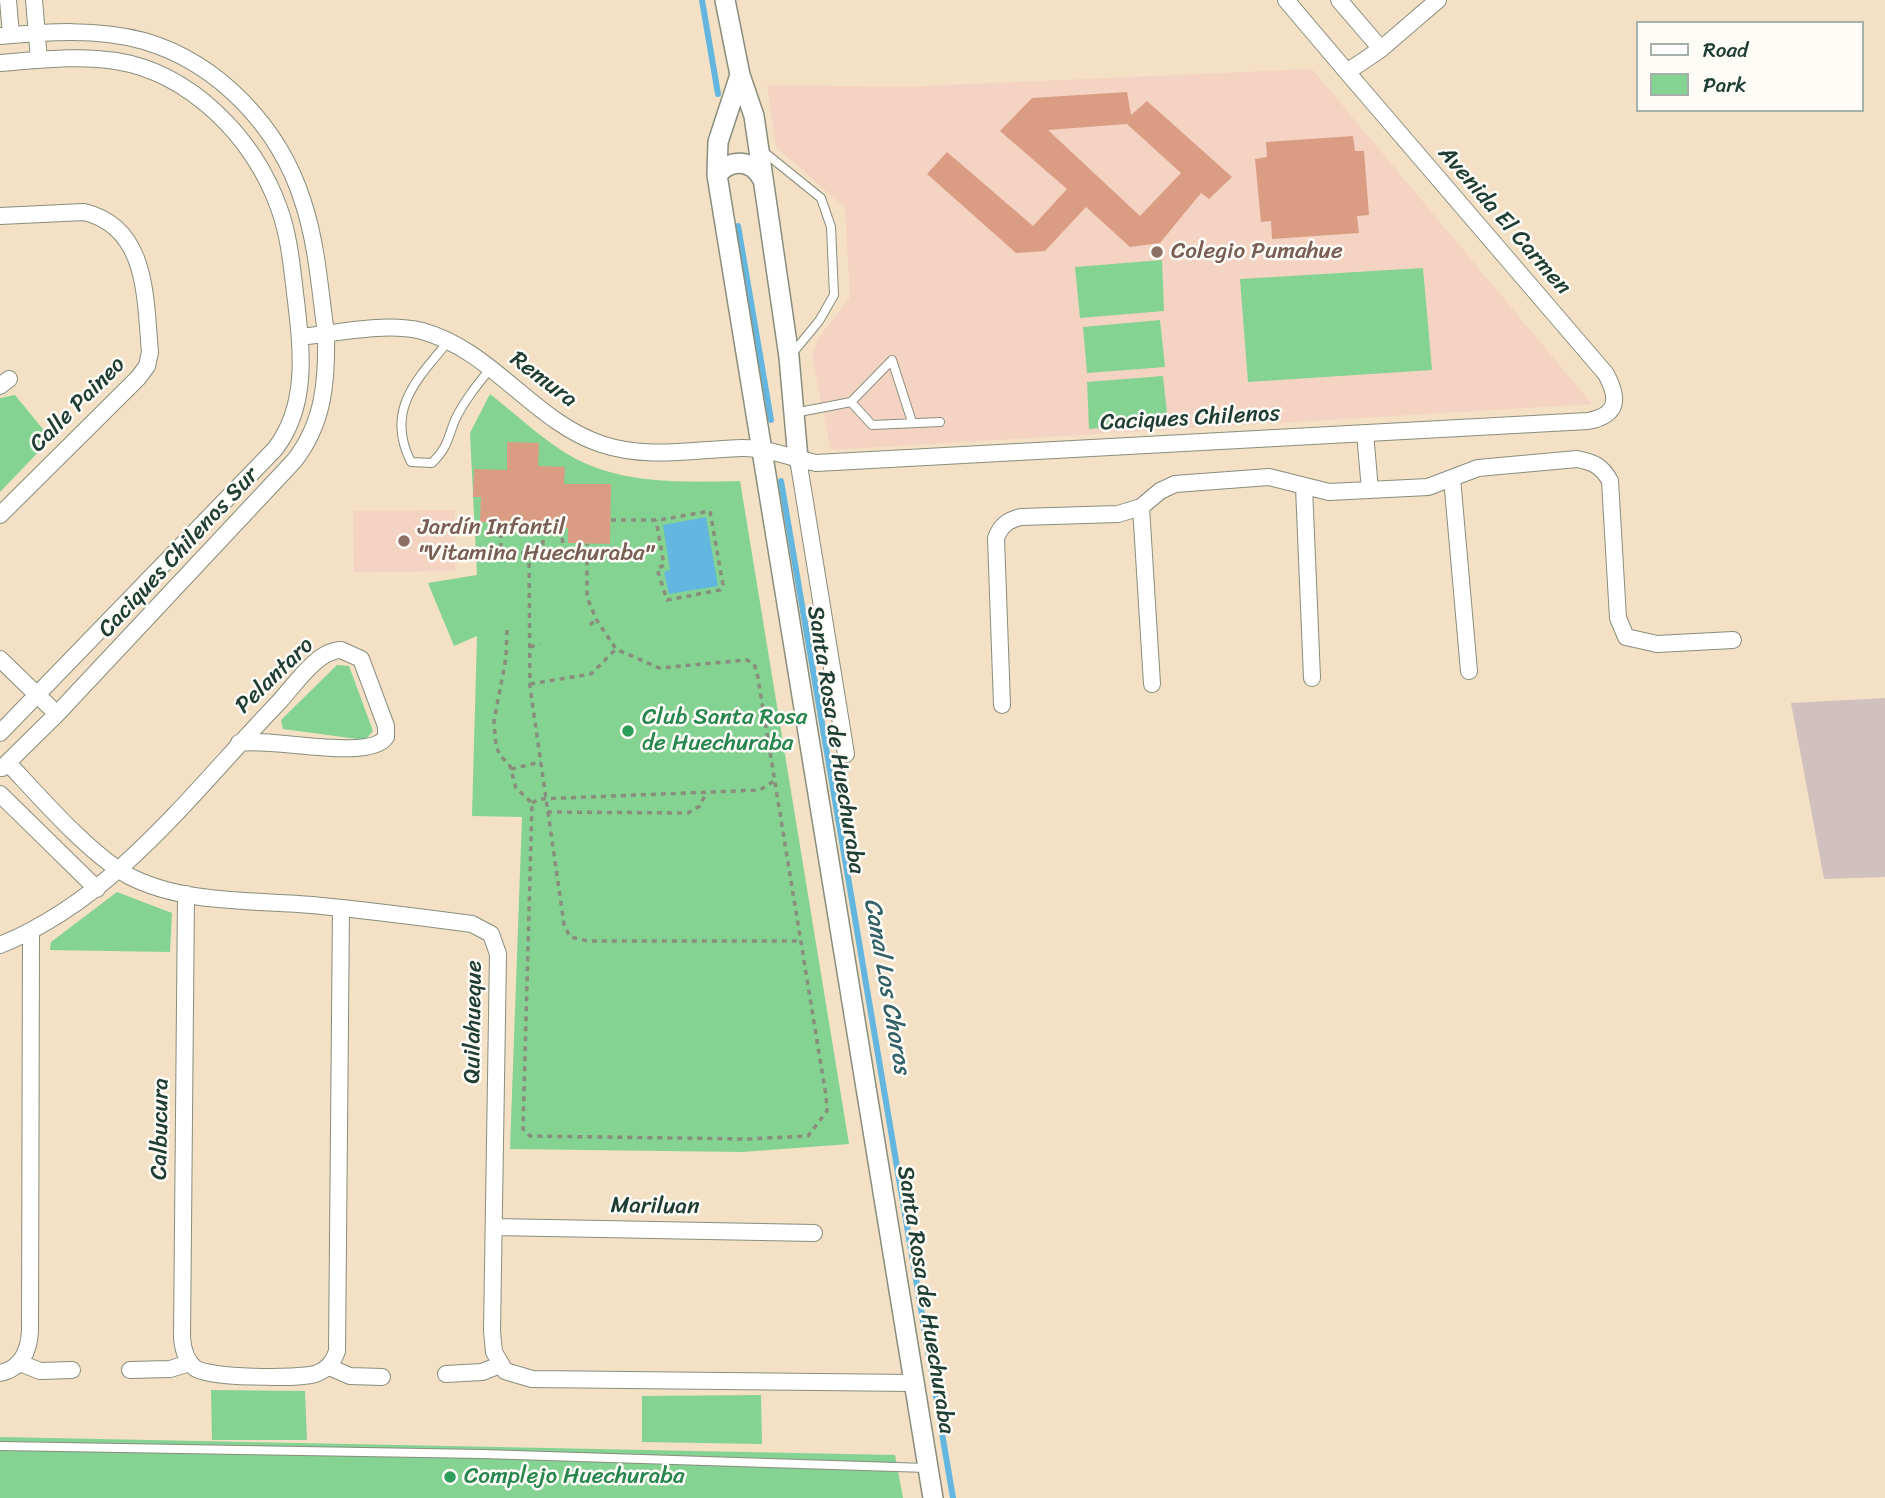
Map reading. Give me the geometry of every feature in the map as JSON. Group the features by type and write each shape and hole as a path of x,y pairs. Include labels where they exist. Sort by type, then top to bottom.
{"street":[{"path":"5,36 8,0"},
{"path":"33,0 39,60"},
{"name":"Santa Rosa de Huechuraba","path":"725,0 740,75 751,106 759,148 789,357 798,459 846,754"},
{"name":"Avenida El Carmen","path":"1286,0 1606,374 1616,394 1615,405"},
{"path":"1339,0 1381,49"},
{"path":"1347,72 1381,49 1438,0"},
{"name":"Caciques Chilenos Sur","path":"4,766 57,714 283,475 303,450 320,414 323,400 326,334 310,227 285,158 241,100 205,70 164,48 96,33 5,36"},
{"name":"Caciques Chilenos Sur","path":"0,63 39,60 114,61 163,77 184,89 223,119 262,170 286,231 300,337 299,398 284,437 38,697 0,733"},
{"name":"Santa Rosa de Huechuraba","path":"740,75 718,142 717,175 933,1498"},
{"path":"262,170 285,158"},
{"path":"717,175 728,164 741,162 756,170 763,180"},
{"name":"Calle Paineo","path":"0,216 84,212 97,215 119,229 138,259 150,352 147,366 138,378 0,515"},
{"name":"Remura","path":"300,337 407,329 449,342 490,369 568,428 614,448 659,454 746,448 764,450"},
{"name":"Caciques Chilenos","path":"764,450 816,463 1588,421 1599,419 1615,405"},
{"path":"1365,433 1370,490"},
{"path":"1002,705 996,538 999,530 1012,519 1021,517 1118,514 1141,507 1160,491 1175,484 1269,477 1329,492 1428,487 1478,468 1577,459 1598,466 1610,481 1618,618 1626,637 1657,644 1733,640"},
{"path":"1452,478 1469,671"},
{"path":"1304,486 1312,678"},
{"path":"1141,507 1152,684"},
{"name":"Pelantaro","path":"0,945 32,932 97,890 120,870 239,743 328,652 348,650 361,659 386,726 386,737 379,745 360,750 262,741 239,743"},
{"path":"0,659 57,714"},
{"name":"Quilahueque","path":"4,766 120,870 154,887 186,894 341,908 472,924 483,928 494,938 498,954 492,1331 494,1352 500,1366"},
{"path":"0,794 97,890"},
{"name":"Calbucura","path":"186,894 182,1338 190,1363"},
{"path":"130,1370 170,1369 190,1363 196,1369 212,1374 308,1376 329,1367 339,1342 341,908"},
{"path":"0,1373 20,1363 28,1347 30,1331 32,932"},
{"name":"Mariluan","path":"494,1227 814,1233"},
{"path":"20,1363 40,1370 72,1370"},
{"path":"446,1374 482,1373 500,1366 513,1375 532,1379 913,1383"},
{"path":"329,1367 350,1376 382,1377"}],"lane":[{"path":"759,148 821,198 831,227 834,295 820,321 789,357"},
{"path":"449,342 425,370 400,412 401,443 411,462 432,463 447,449 454,422 468,397 490,369"},
{"path":"794,413 851,402 892,360 912,422"},
{"path":"851,402 872,425 940,422"},
{"path":"0,1446 483,1454 927,1468"}],"path":[{"path":"611,520 656,520 710,511 723,585 720,590 667,600 657,569 664,565 656,520"},
{"path":"501,523 501,553 587,554"},
{"path":"543,528 543,553"},
{"path":"562,528 562,554"},
{"path":"507,630 506,657 494,721 500,755 511,769 516,788 532,803 523,1129 530,1136 746,1139 808,1136 827,1111 754,664 747,660 659,668 616,649 596,619 587,597 587,544"},
{"path":"529,553 530,684 564,924 570,937 587,941 801,941"},
{"path":"590,625 596,619"},
{"path":"530,647 540,643"},
{"path":"530,684 591,674 616,649"},
{"path":"511,769 541,762"},
{"path":"532,803 546,800 760,789 774,780"},
{"path":"547,812 688,813 701,806 706,793"}],"shaded area":[{"name":"Colegio Pumahue","path":"1312,69 1592,404 831,450 812,356 820,336 850,297 845,208 776,147 767,85 904,87"},
{"name":"Jardín Infantil \"Vitamina Huechuraba\"","path":"455,510 455,571 354,572 353,511"},
{"path":"1885,698 1885,877 1824,879 1791,703"}],"green space":[{"path":"1162,260 1164,311 1080,318 1075,267"},
{"path":"1423,268 1432,370 1248,382 1240,279"},
{"path":"1160,320 1165,367 1087,373 1083,327"},
{"path":"1163,376 1168,422 1089,429 1087,382"},
{"name":"Club Santa Rosa de Huechuraba","path":"490,394 554,445 576,459 615,474 656,480 740,481 849,1144 742,1152 510,1149 522,817 472,816 477,636 454,646 428,583 477,575 470,433"},
{"path":"15,395 51,439 0,492 0,398"},
{"path":"337,665 349,666 373,731 365,740 283,729 281,720"},
{"path":"117,892 172,913 170,952 50,950 51,942"},
{"path":"211,1390 305,1391 307,1440 212,1440"},
{"path":"761,1395 762,1444 642,1442 642,1396"},
{"name":"Complejo Huechuraba","path":"0,1437 895,1455 903,1498 0,1498"}],"water":[{"path":"706,517 718,586 669,594 664,572 670,570 663,525"}],"building":[{"path":"1127,92 1131,115 1147,101 1232,177 1209,199 1201,193 1160,243 1130,247 1086,207 1045,251 1016,253 927,174 947,152 1033,226 1067,189 1000,131 1032,98","holes":["1127,124 1181,173 1140,216 1048,130"]},
{"path":"1353,136 1355,151 1364,151 1369,215 1357,216 1359,233 1272,239 1271,221 1261,222 1255,159 1267,157 1266,142"},
{"path":"507,442 539,443 538,466 565,467 564,484 611,484 610,544 568,543 568,528 480,522 481,497 473,497 474,469 507,470"}],"waterway":[{"name":"Canal Los Choros","path":"702,0 718,94"},
{"name":"Canal Los Choros","path":"738,226 771,420"},
{"name":"Canal Los Choros","path":"781,481 953,1498"}],"place":[{"name":"Colegio Pumahue","path":"1157,252"},
{"name":"Jardín Infantil \"Vitamina Huechuraba\"","path":"404,541"},
{"name":"Club Santa Rosa de Huechuraba","path":"628,731"},
{"name":"Complejo Huechuraba","path":"450,1477"}]}
